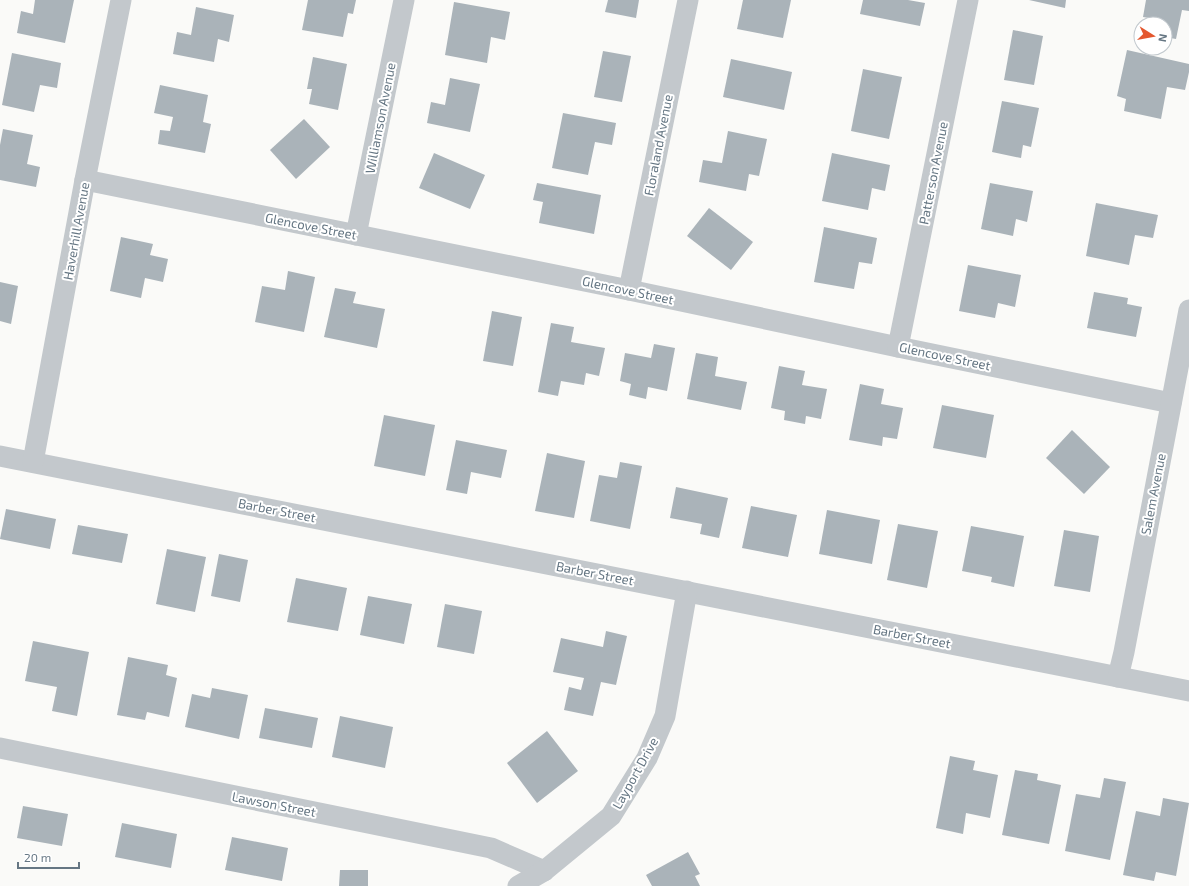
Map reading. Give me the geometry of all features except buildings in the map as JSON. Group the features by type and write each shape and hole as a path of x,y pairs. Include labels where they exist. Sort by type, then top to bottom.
{"street":[{"name":"Haverhill Avenue","path":"33,462 121,0"},
{"name":"Williamson Avenue","path":"356,235 404,0"},
{"name":"Floraland Avenue","path":"629,290 688,0"},
{"name":"Patterson Avenue","path":"898,347 968,0"},
{"name":"Glencove Street","path":"86,180 1171,402"},
{"name":"Salem Avenue","path":"1118,677 1189,310"},
{"name":"Barber Street","path":"0,456 1189,691"},
{"name":"Layport Drive","path":"518,886 544,871 611,816 647,758 665,716 687,591"},
{"name":"Lawson Street","path":"0,748 491,848 544,871"}]}
